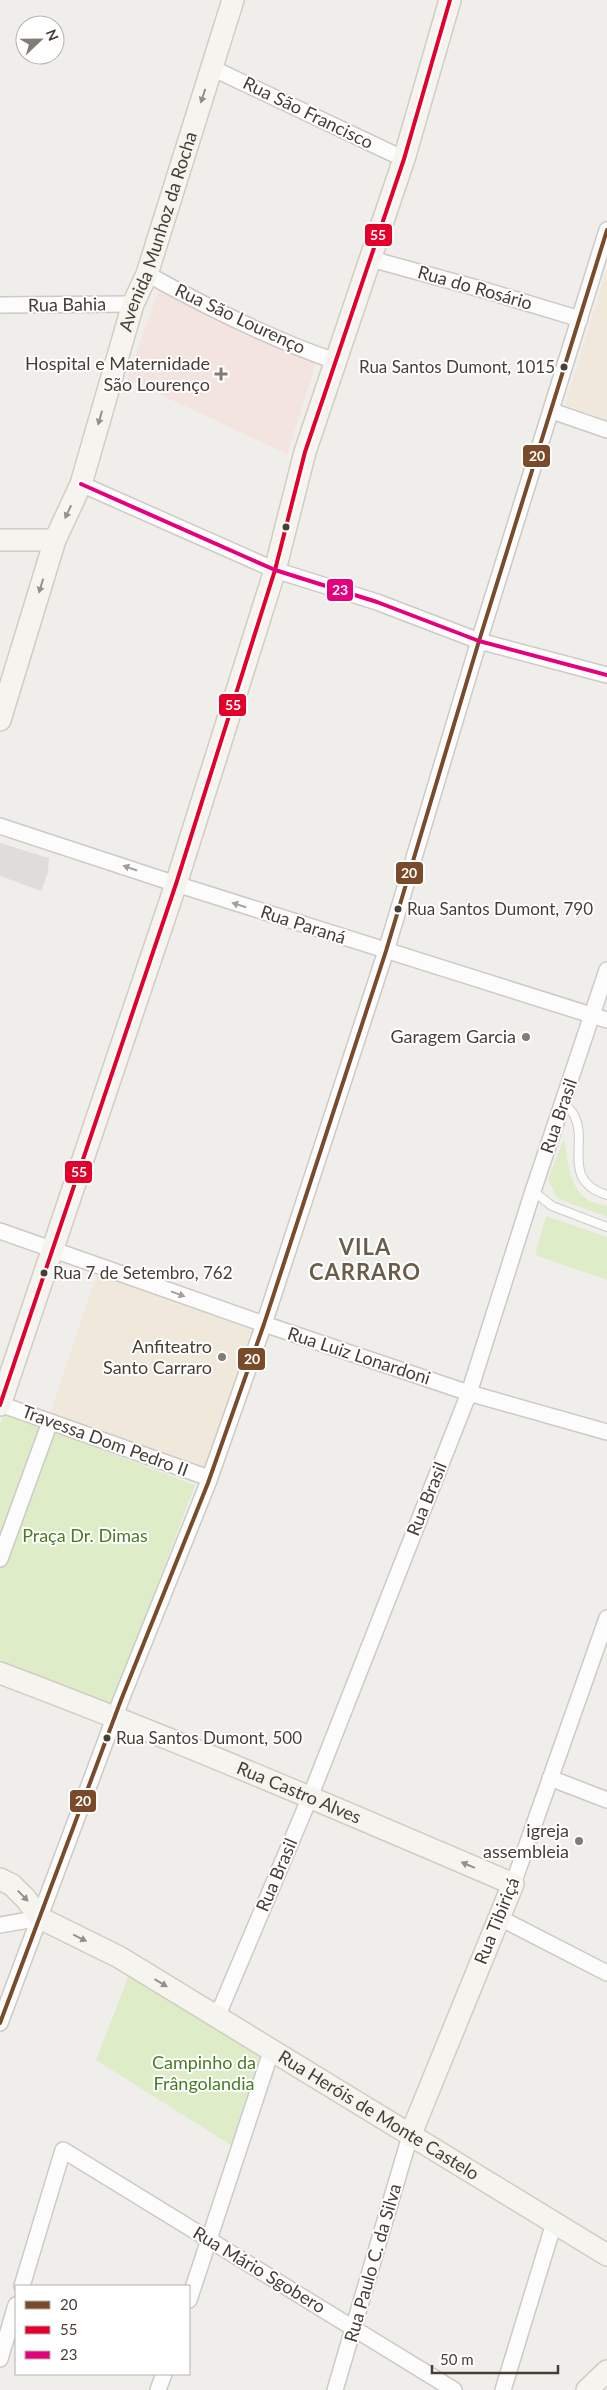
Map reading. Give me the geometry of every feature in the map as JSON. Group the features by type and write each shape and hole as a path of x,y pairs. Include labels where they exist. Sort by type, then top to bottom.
{"main road":[{"name":"Avenida Munhoz da Rocha","path":"0,720 55,540 81,484 133,304 147,274 233,0"},
{"path":"0,1404 176,884 275,570 305,452 404,159 450,0"},
{"path":"0,540 55,540"},
{"name":"Rua Castro Alves","path":"0,1673 116,1716 512,1884"},
{"name":"Rua Heróis de Monte Castelo","path":"0,1879 12,1885 26,1898 40,1918 119,1957 271,2052 606,2255"},
{"name":"Rua Tibiriçá","path":"410,2136 512,1884"},
{"path":"587,2390 607,2371"}],"street":[{"name":"Rua São Francisco","path":"212,68 404,159"},
{"path":"0,2023 116,1716 209,1478 264,1324 386,951 479,641 607,233"},
{"name":"Rua do Rosário","path":"371,259 580,319"},
{"name":"Rua São Lourenço","path":"147,274 189,297 302,350 335,361"},
{"name":"Rua Bahia","path":"0,306 133,304"},
{"path":"552,411 607,430"},
{"path":"81,484 275,570 377,602 479,641 607,674"},
{"name":"Rua Paraná","path":"0,826 176,884 607,1020"},
{"name":"Rua Brasil","path":"216,2017 310,1797 470,1392 533,1191 607,970"},
{"name":"Rua Luiz Lonardoni","path":"0,1231 264,1324 470,1392 607,1432"},
{"name":"Travessa Dom Pedro II","path":"0,1404 209,1478"},
{"path":"0,1559 50,1422"},
{"name":"Rua Tibiriçá","path":"512,1884 607,1618"},
{"path":"550,1778 607,1800"},
{"path":"498,1916 607,1973"},
{"path":"0,1925 40,1918"},
{"path":"190,2297 271,2052"},
{"name":"Rua Paulo C. da Silva","path":"335,2390 410,2136"},
{"name":"Rua Mário Sgobero","path":"22,2285 63,2150 454,2390"},
{"path":"503,2390 554,2223"},
{"path":"0,2359 5,2320 15,2306"},
{"path":"158,2390 164,2375"}],"lane":[{"path":"564,1103 574,1115 577,1128 578,1161 585,1181 594,1191 607,1195"},
{"path":"533,1191 552,1206 607,1227"}],"shaded area":[{"path":"607,269 607,420 565,405"},
{"name":"Hospital e Maternidade São Lourenço","path":"159,289 317,361 287,454 127,379"},
{"path":"0,843 49,858 48,872 41,891 0,876"},
{"path":"98,1272 257,1331 207,1472 50,1413"}],"green space":[{"path":"564,1139 568,1164 576,1188 588,1200 607,1206 607,1217 557,1198 548,1179"},
{"path":"546,1216 607,1237 607,1280 535,1255"},
{"name":"Praça Dr. Dimas","path":"4,1413 195,1485 111,1708 0,1666 0,1425"},
{"name":"Campinho da Frângolandia","path":"129,1975 264,2056 234,2147 96,2060"}],"transit line":[{"name":"55","path":"0,1405 176,884 275,570 305,452 404,159 450,0"},
{"name":"20","path":"0,2023 121,1700 208,1483 264,1324 386,951 479,641 607,230"},
{"name":"23","path":"81,484 275,570 377,602 479,641 607,675"}],"place":[{"name":"Rua Santos Dumont, 1015","path":"564,367"},
{"name":"Hospital e Maternidade São Lourenço","path":"221,374"},
{"name":"Rua Santos Dumont, 790","path":"398,909"},
{"name":"Garagem Garcia","path":"526,1037"},
{"name":"Rua 7 de Setembro, 762","path":"44,1273"},
{"name":"Anfiteatro Santo Carraro","path":"222,1357"},
{"name":"Rua Santos Dumont, 500","path":"107,1738"},
{"name":"igreja assembleia","path":"579,1841"}],"district":[{"name":"VILA CARRARO","path":"365,1260"}]}
